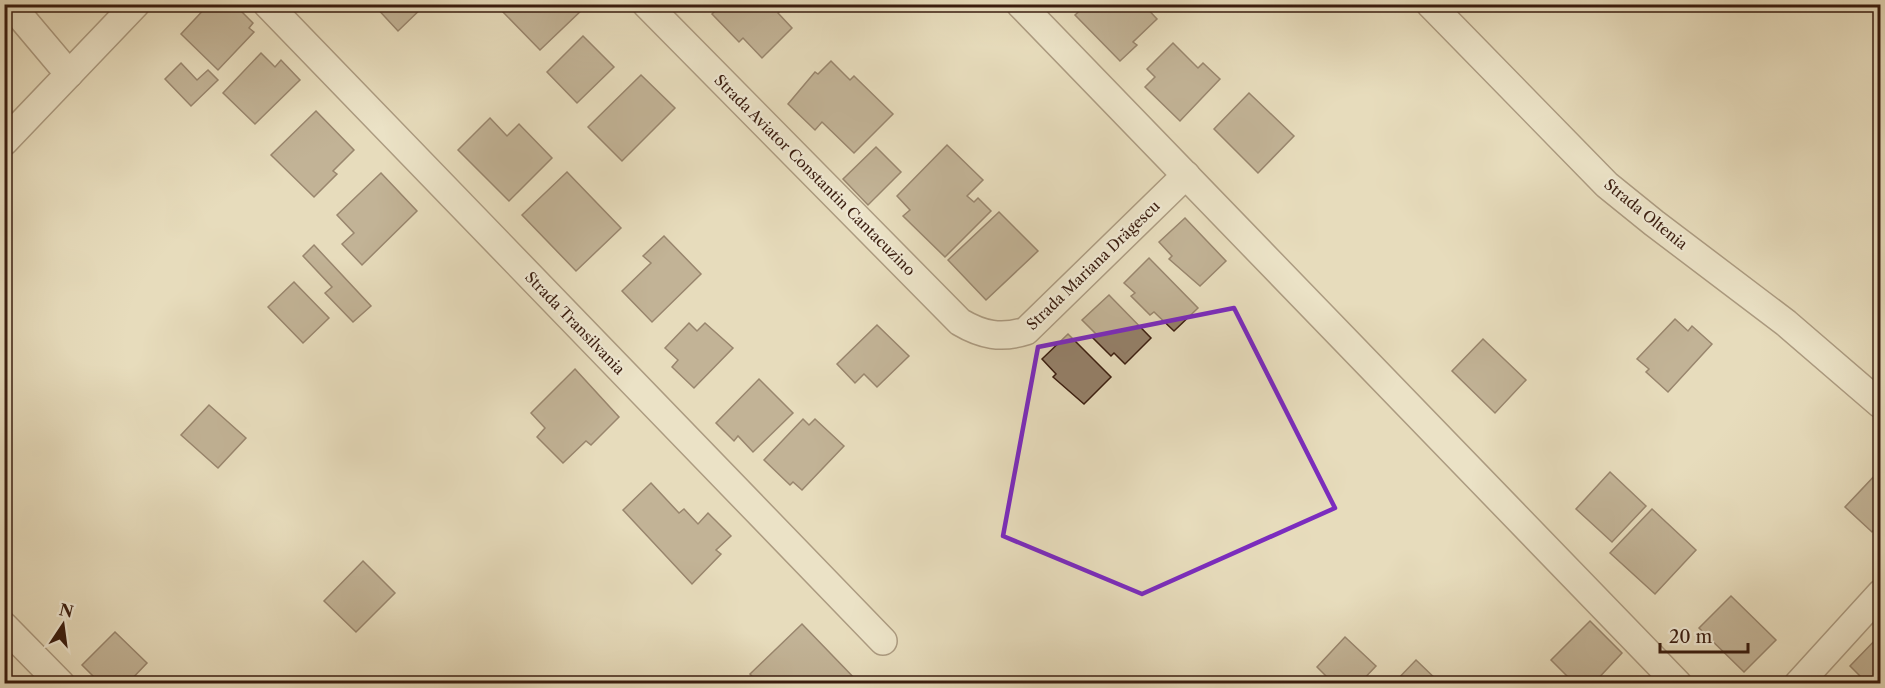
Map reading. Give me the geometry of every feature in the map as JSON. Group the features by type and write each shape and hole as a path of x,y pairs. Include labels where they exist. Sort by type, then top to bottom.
{"street":[{"path":"10,4 69,74"},
{"path":"4,142 136,4"},
{"name":"Strada Transilvania","path":"267,4 883,641"},
{"name":"Strada Aviator Constantin Cantacuzino","path":"646,4 960,322 975,331 991,335"},
{"path":"1020,4 1678,684"},
{"name":"Strada Oltenia","path":"1430,4 1607,185 1786,323 1881,404"},
{"name":"Strada Mariana Drăgescu","path":"991,335 1009,337 1026,332 1186,176"},
{"path":"1798,684 1881,594"},
{"path":"4,626 62,684"}],"highlighted area":[{"path":"1234,308 1335,508 1142,594 1003,536 1038,347"}],"building":[{"path":"209,4 224,4 228,8 234,4 253,23 249,28 254,32 218,70 181,34"},
{"path":"373,4 426,4 398,31"},
{"path":"507,4 585,4 586,6 540,50 501,10"},
{"path":"722,4 775,4 781,10 778,13 792,28 762,58 743,38 739,42 712,14"},
{"path":"1087,4 1143,4 1157,19 1133,42 1137,45 1120,61 1075,15"},
{"path":"583,36 614,67 577,103 547,72"},
{"path":"1173,43 1198,68 1203,63 1220,79 1180,121 1145,87 1155,77 1147,69"},
{"path":"261,53 275,67 281,60 300,80 255,124 223,93"},
{"path":"831,61 850,80 854,76 893,114 854,153 822,122 815,130 788,104 815,72 818,74"},
{"path":"181,63 197,80 208,70 218,80 191,106 165,79"},
{"path":"641,75 675,108 622,161 588,127"},
{"path":"1249,93 1294,136 1258,173 1214,129"},
{"path":"316,111 354,150 333,171 337,174 314,197 271,155"},
{"path":"490,118 507,136 519,124 552,158 509,201 458,150"},
{"path":"947,145 983,180 967,196 974,202 978,198 991,211 945,257 903,216 910,210 897,196"},
{"path":"876,147 901,172 868,205 843,179"},
{"path":"567,172 621,228 576,271 522,215"},
{"path":"381,173 417,211 362,265 342,244 354,233 337,215"},
{"path":"999,212 1038,251 986,300 948,260"},
{"path":"1185,218 1226,261 1200,286 1169,259 1172,256 1159,242"},
{"path":"664,236 701,274 652,322 622,291 651,263 643,256"},
{"path":"314,245 371,306 353,322 325,293 332,287 303,256"},
{"path":"1149,258 1198,308 1174,331 1154,312 1150,315 1131,296 1135,293 1124,283"},
{"path":"294,282 329,318 303,343 268,307"},
{"path":"1109,295 1151,338 1125,364 1114,353 1111,356 1093,338 1097,335 1082,320"},
{"path":"1675,319 1688,331 1692,326 1712,344 1668,392 1646,372 1649,369 1637,359"},
{"path":"689,323 697,331 705,323 733,348 694,388 672,367 678,360 665,348"},
{"path":"877,325 909,356 877,387 864,374 855,383 837,364"},
{"path":"1068,334 1111,377 1084,404 1053,377 1056,374 1042,359"},
{"path":"1483,339 1526,380 1495,413 1452,371"},
{"path":"575,369 619,417 591,445 586,441 563,463 537,437 545,428 531,413"},
{"path":"759,379 793,413 753,452 738,436 734,441 716,423"},
{"path":"209,405 246,438 218,468 181,435"},
{"path":"803,419 809,425 815,419 844,446 802,490 793,482 790,485 764,460"},
{"path":"1880,470 1880,522 1872,532 1845,507"},
{"path":"1610,472 1646,506 1612,542 1576,509"},
{"path":"651,483 679,513 684,509 698,524 708,513 731,536 716,550 721,554 692,584 623,510"},
{"path":"1652,509 1696,550 1655,594 1610,553"},
{"path":"363,561 395,593 356,632 324,601"},
{"path":"1731,596 1776,640 1744,672 1699,628"},
{"path":"1590,621 1622,653 1593,684 1575,684 1551,660"},
{"path":"802,624 860,684 759,684 750,674"},
{"path":"115,632 147,663 127,684 92,684 96,679 82,665"},
{"path":"1880,635 1880,684 1868,684 1850,666"},
{"path":"1345,637 1376,666 1359,684 1334,684 1317,667"},
{"path":"1416,660 1441,684 1393,684"}]}
